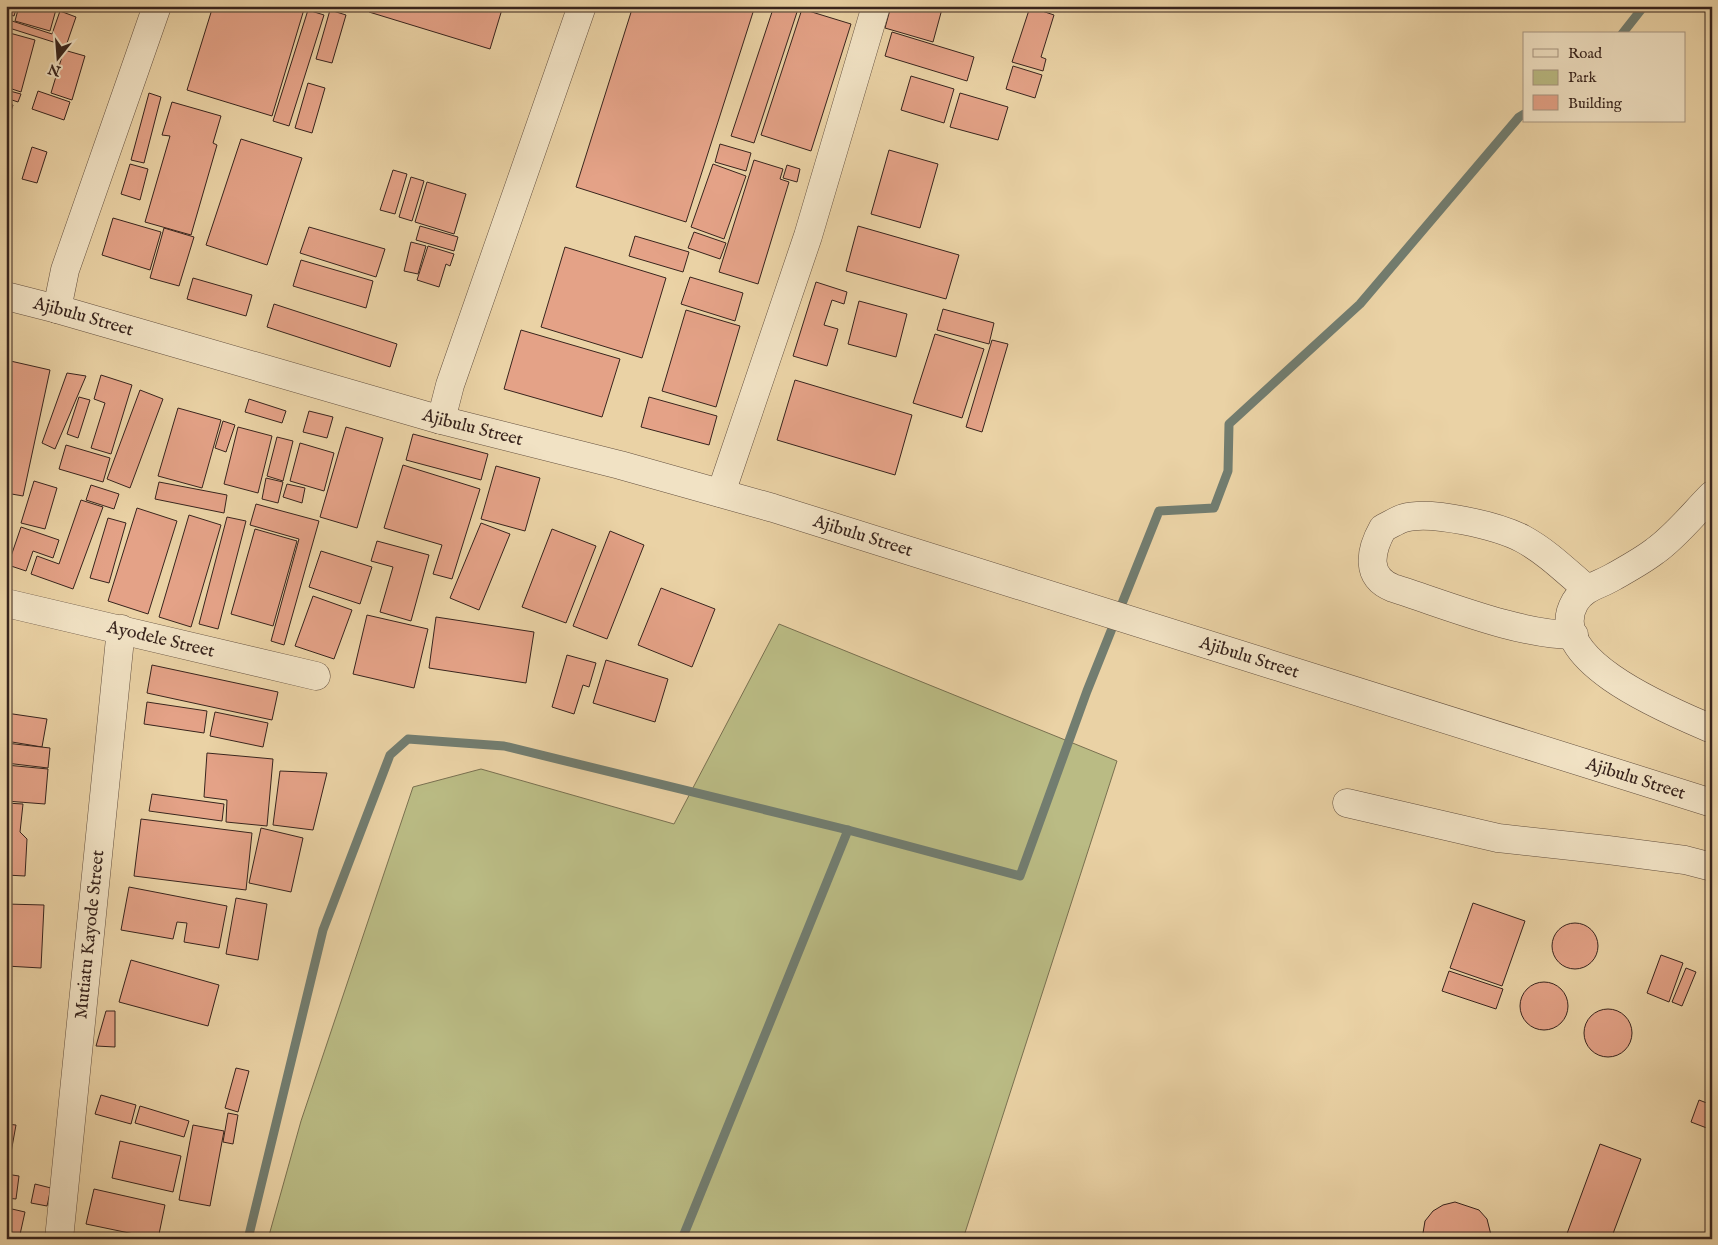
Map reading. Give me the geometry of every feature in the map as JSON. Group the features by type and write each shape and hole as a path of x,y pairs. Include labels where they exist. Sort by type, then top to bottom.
{"street":[{"path":"57,309 66,270 157,6"},
{"path":"441,420 450,385 582,6"},
{"path":"721,493 808,236 876,6"},
{"name":"Ajibulu Street","path":"6,296 441,420 773,508 1712,803"},
{"path":"1712,495 1656,550 1611,579 1587,589 1575,602 1571,625 1577,644 1595,667 1633,692 1712,729"},
{"path":"1574,635 1554,635 1522,628 1382,584 1376,578 1373,568 1375,552 1383,528 1391,524 1404,518 1426,515 1445,518 1498,529 1524,540 1547,554 1587,589"},
{"name":"Ayodele Street","path":"6,603 316,676"},
{"name":"Mutiatu Kayode Street","path":"60,1239 121,629"},
{"path":"1347,803 1498,838 1685,860 1712,867"}],"green space":[{"path":"779,624 1117,761 963,1239 268,1239 301,1121 413,787 481,769 674,824"}],"building":[{"path":"6,6 17,6 14,16 6,13"},
{"path":"19,6 57,6 50,31 15,21"},
{"path":"213,6 305,6 272,116 187,90"},
{"path":"371,6 503,6 490,49 369,12"},
{"path":"633,6 755,6 686,222 576,187"},
{"path":"774,6 799,6 754,143 731,136"},
{"path":"891,6 933,6 942,9 933,42 885,28"},
{"path":"1030,7 1054,15 1041,57 1046,59 1043,71 1012,62"},
{"path":"802,9 851,24 811,151 761,135"},
{"path":"308,10 324,15 289,126 273,121"},
{"path":"330,10 346,15 332,63 316,59"},
{"path":"60,11 76,17 66,46 6,27 6,19 52,34"},
{"path":"6,32 35,40 21,92 6,87"},
{"path":"892,32 974,57 967,81 885,56"},
{"path":"64,50 85,56 72,100 51,93"},
{"path":"1013,66 1042,75 1035,98 1006,89"},
{"path":"911,76 954,89 944,123 901,110"},
{"path":"308,83 325,88 312,133 295,128"},
{"path":"6,90 21,94 18,102 6,98"},
{"path":"38,91 70,102 64,120 32,109"},
{"path":"149,93 161,97 144,163 131,160"},
{"path":"960,93 1008,107 998,140 950,127"},
{"path":"172,102 221,116 213,143 217,145 191,235 145,222 170,136 162,135"},
{"path":"6,103 13,105 6,127"},
{"path":"241,139 302,158 267,265 206,245"},
{"path":"720,144 751,153 746,171 715,162"},
{"path":"32,147 47,152 37,183 22,179"},
{"path":"889,150 938,164 920,228 871,214"},
{"path":"754,160 783,169 780,179 789,182 758,284 719,272"},
{"path":"130,164 148,169 140,200 121,194"},
{"path":"713,164 746,176 724,239 691,227"},
{"path":"787,165 800,169 797,182 783,178"},
{"path":"393,170 407,174 395,214 380,210"},
{"path":"411,177 424,181 412,221 399,217"},
{"path":"427,182 466,194 454,234 415,222"},
{"path":"113,218 161,232 150,270 102,255"},
{"path":"420,226 458,237 454,251 416,240"},
{"path":"858,226 959,255 946,299 846,271"},
{"path":"309,227 385,249 376,277 300,253"},
{"path":"164,228 194,237 179,286 150,278"},
{"path":"694,232 726,243 720,259 688,248"},
{"path":"635,236 689,252 683,272 629,256"},
{"path":"411,242 426,246 418,274 404,271"},
{"path":"428,246 454,254 450,266 446,264 439,287 417,280"},
{"path":"565,247 666,278 642,358 541,327"},
{"path":"301,260 373,281 366,308 293,286"},
{"path":"690,277 743,293 735,321 681,304"},
{"path":"193,278 252,295 246,316 187,299"},
{"path":"816,282 847,292 844,304 832,300 824,325 838,329 827,366 793,356"},
{"path":"859,301 907,314 896,357 848,344"},
{"path":"274,304 397,344 390,367 267,327"},
{"path":"943,309 994,323 989,344 937,330"},
{"path":"686,310 740,326 716,407 662,391"},
{"path":"521,330 620,359 602,417 504,389"},
{"path":"935,334 984,349 962,418 913,403"},
{"path":"992,340 1008,344 982,432 966,427"},
{"path":"6,360 50,370 23,496 6,493"},
{"path":"67,373 86,376 55,449 42,443"},
{"path":"101,375 132,385 111,454 91,448 105,403 94,399"},
{"path":"795,380 912,415 895,475 777,440"},
{"path":"140,390 163,399 130,488 107,479"},
{"path":"79,397 90,400 78,438 67,434"},
{"path":"649,397 717,416 709,445 641,427"},
{"path":"249,399 286,411 282,423 245,412"},
{"path":"178,408 221,420 202,488 158,476"},
{"path":"309,411 333,417 327,438 303,432"},
{"path":"223,421 235,425 226,452 215,448"},
{"path":"238,427 272,436 258,493 224,484"},
{"path":"346,427 383,438 357,528 320,517"},
{"path":"413,434 488,454 481,480 406,460"},
{"path":"277,437 293,441 283,481 267,476"},
{"path":"300,443 334,453 324,491 290,481"},
{"path":"66,445 110,458 103,482 59,469"},
{"path":"403,465 480,489 452,579 433,574 442,545 384,528"},
{"path":"496,466 540,478 525,531 481,519"},
{"path":"266,478 283,482 278,503 262,499"},
{"path":"34,481 57,488 45,529 21,523"},
{"path":"159,482 227,495 224,513 155,499"},
{"path":"287,484 305,488 302,503 283,497"},
{"path":"91,485 119,494 114,509 86,500"},
{"path":"81,500 103,507 73,589 31,574 37,556 59,564"},
{"path":"256,504 319,521 284,645 271,641 299,539 250,525"},
{"path":"137,508 177,521 148,614 108,601"},
{"path":"189,515 221,525 191,627 159,617"},
{"path":"227,517 246,521 218,629 199,624"},
{"path":"108,518 126,523 109,583 90,578"},
{"path":"481,523 510,534 479,610 450,598"},
{"path":"21,527 59,540 53,558 33,551 26,571 8,565"},
{"path":"255,529 297,541 273,626 231,614"},
{"path":"552,529 596,546 566,623 522,607"},
{"path":"610,531 644,545 607,639 573,626"},
{"path":"377,541 429,555 411,621 380,612 393,567 371,561"},
{"path":"321,551 372,567 360,604 309,587"},
{"path":"661,588 715,609 692,667 638,645"},
{"path":"313,596 352,610 334,659 295,646"},
{"path":"367,615 428,629 414,688 353,674"},
{"path":"436,617 534,632 526,683 429,668"},
{"path":"567,655 596,663 589,687 583,685 574,714 552,707"},
{"path":"606,660 668,679 655,722 593,703"},
{"path":"152,665 278,692 272,720 147,693"},
{"path":"147,702 207,711 204,733 144,724"},
{"path":"215,712 268,723 263,747 210,736"},
{"path":"6,713 47,719 42,747 6,741"},
{"path":"6,743 50,748 48,768 6,763"},
{"path":"207,753 273,759 267,826 226,822 227,800 204,797"},
{"path":"6,765 48,769 45,804 6,801"},
{"path":"280,771 327,773 313,830 273,825"},
{"path":"152,794 224,804 222,821 149,811"},
{"path":"6,803 23,804 20,832 27,839 25,876 6,875"},
{"path":"141,819 252,833 246,890 134,876"},
{"path":"261,828 303,838 291,892 249,883"},
{"path":"129,887 227,906 219,948 184,942 187,923 177,922 173,939 121,930"},
{"path":"236,898 267,904 258,960 226,954"},
{"path":"1473,903 1525,921 1502,986 1450,968"},
{"path":"6,904 44,905 41,968 6,966"},
{"path":"1570,923 1580,923 1592,929 1597,937 1597,955 1592,963 1584,968 1570,969 1562,966 1555,959 1552,951 1552,941 1555,933 1562,926"},
{"path":"1661,955 1683,963 1669,1002 1647,993"},
{"path":"131,960 219,985 208,1026 119,1002"},
{"path":"1686,968 1696,972 1682,1006 1672,1002"},
{"path":"1449,971 1503,989 1496,1009 1442,991"},
{"path":"1539,982 1549,982 1561,989 1568,1001 1568,1011 1561,1023 1549,1030 1539,1030 1531,1026 1524,1019 1520,1011 1520,1001 1524,993 1531,986"},
{"path":"1603,1009 1613,1009 1625,1016 1632,1028 1632,1038 1625,1050 1613,1057 1603,1057 1595,1053 1588,1046 1584,1038 1584,1028 1588,1020 1595,1013"},
{"path":"106,1011 115,1011 115,1047 96,1046"},
{"path":"236,1068 249,1071 238,1112 225,1108"},
{"path":"101,1095 136,1105 131,1124 95,1114"},
{"path":"1699,1100 1712,1105 1712,1130 1691,1122"},
{"path":"140,1106 189,1121 184,1137 135,1123"},
{"path":"228,1113 238,1115 233,1144 223,1142"},
{"path":"6,1124 16,1125 10,1158 6,1157"},
{"path":"193,1125 224,1131 210,1206 179,1200"},
{"path":"120,1141 181,1156 173,1192 112,1178"},
{"path":"1600,1144 1641,1159 1611,1239 1565,1239"},
{"path":"6,1174 19,1176 16,1199 6,1198"},
{"path":"35,1184 51,1188 47,1206 31,1203"},
{"path":"94,1189 165,1205 158,1239 86,1224"},
{"path":"1455,1202 1479,1210 1487,1219 1492,1239 1422,1239 1425,1221 1433,1211 1443,1205"},
{"path":"12,1209 25,1212 19,1239 6,1236"}],"waterway":[{"path":"1624,32 1644,6"},
{"path":"248,1239 323,930 390,755 408,739 504,746 848,830 1020,876 1087,691 1159,511 1214,508 1228,471 1229,424 1360,304 1523,115"},
{"path":"682,1239 848,830"}]}
